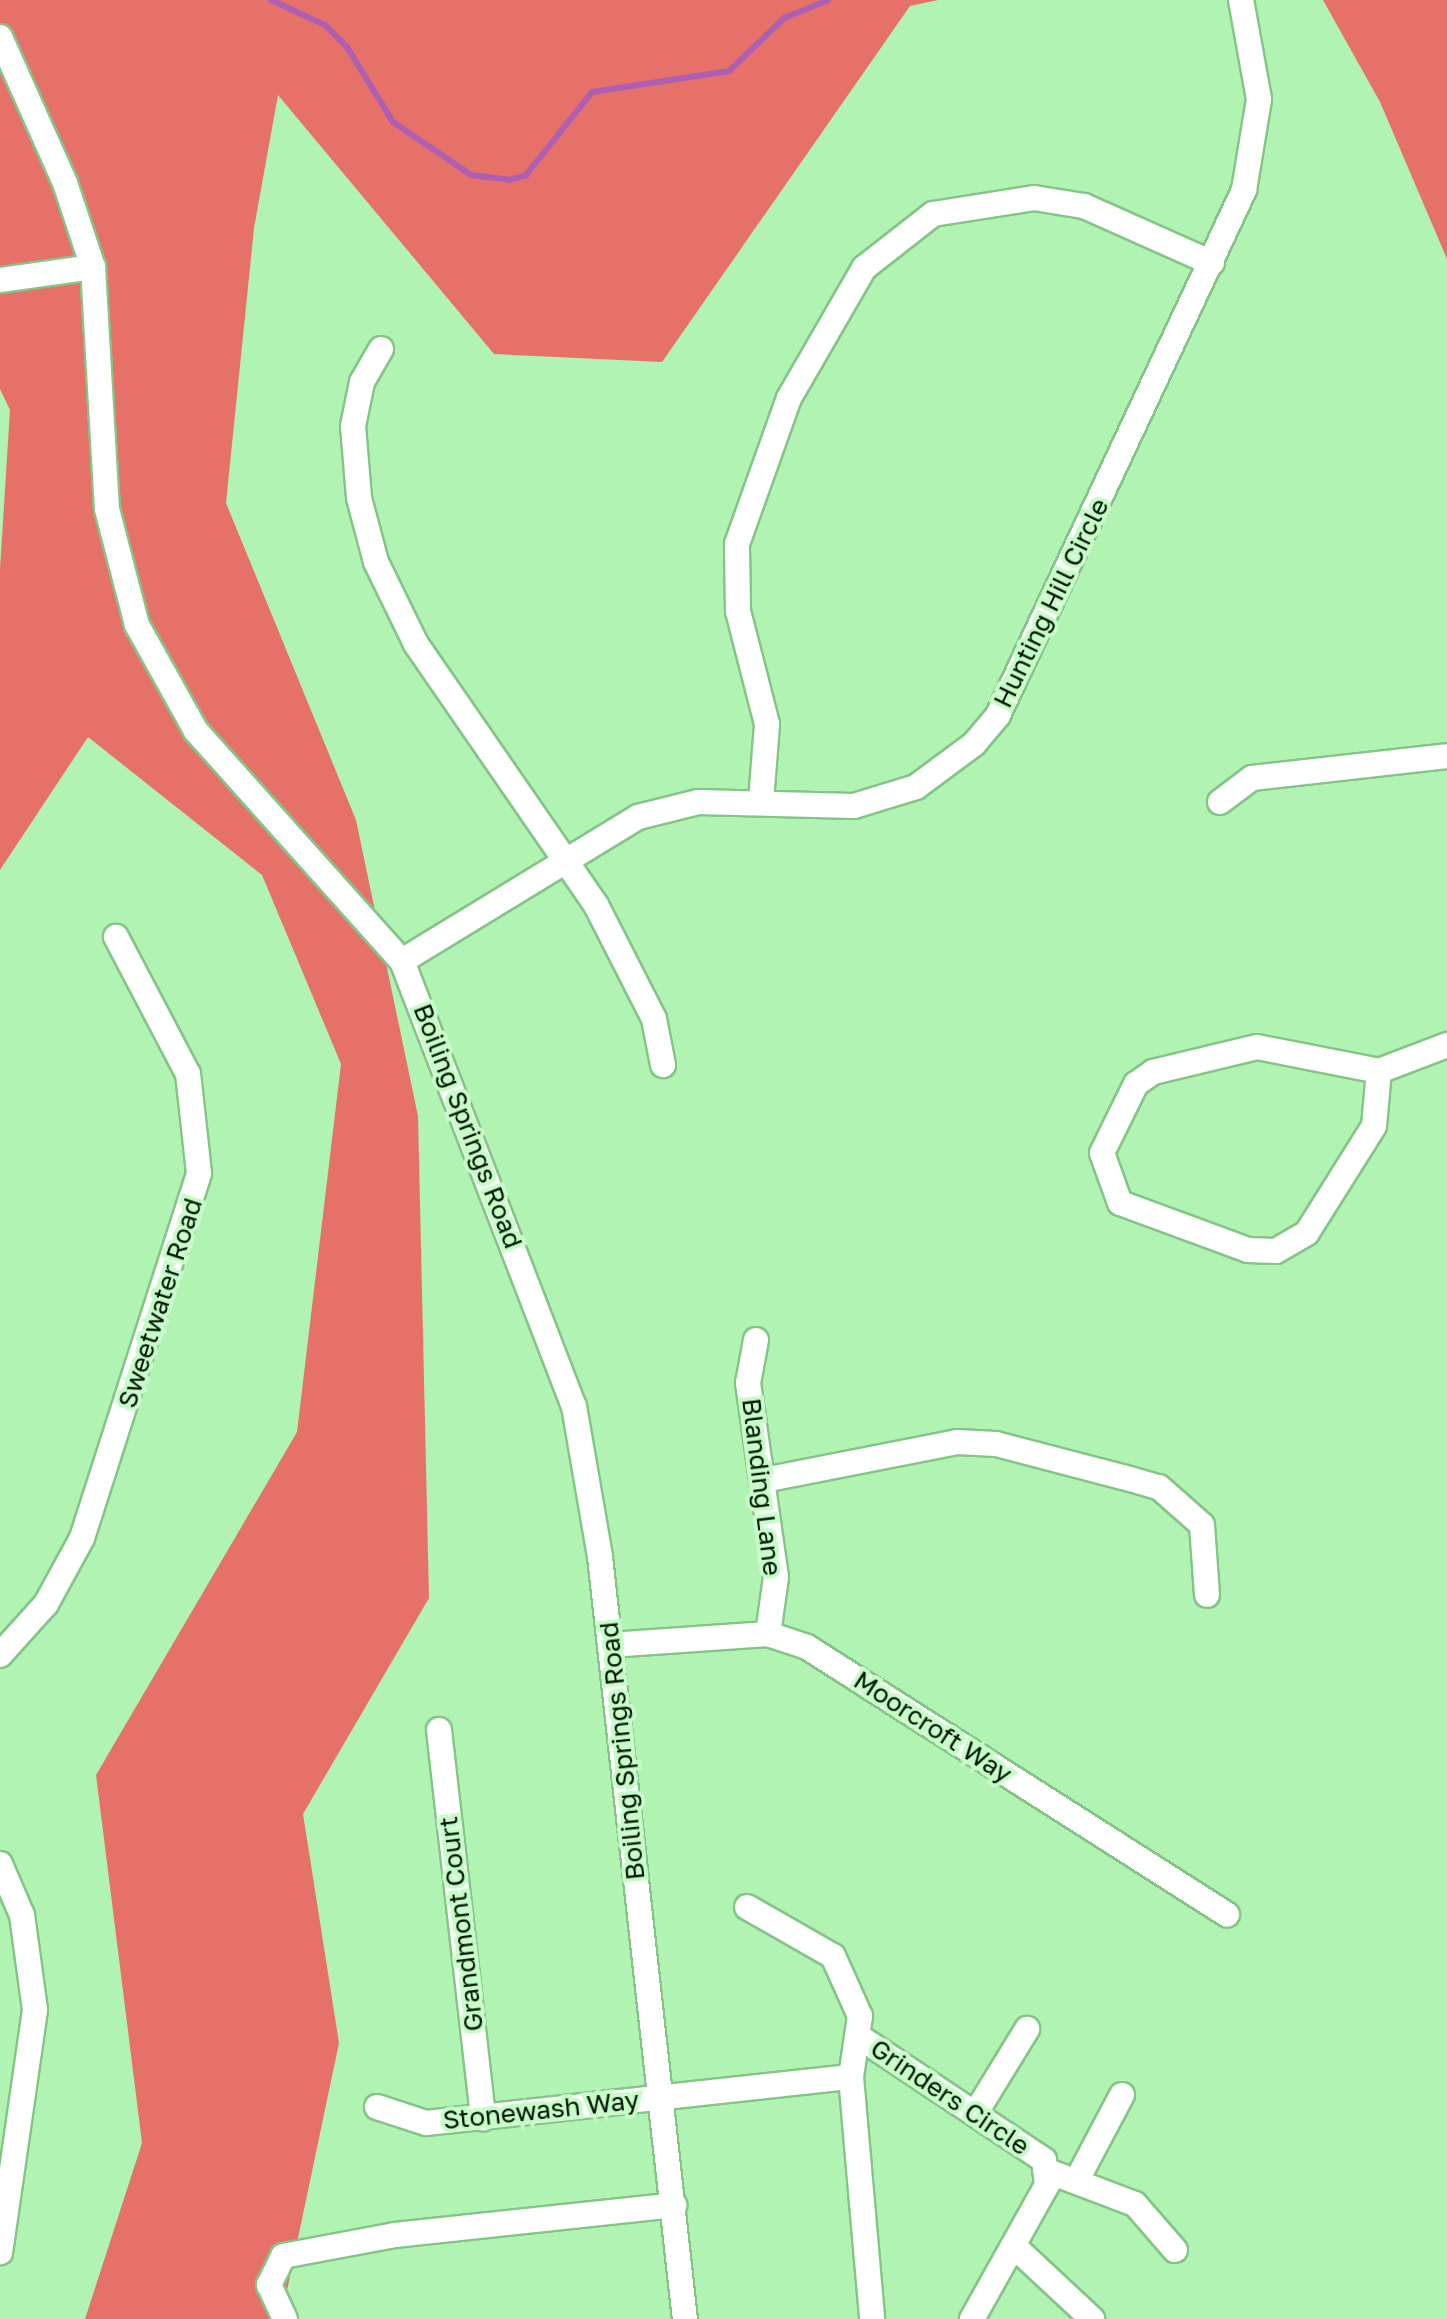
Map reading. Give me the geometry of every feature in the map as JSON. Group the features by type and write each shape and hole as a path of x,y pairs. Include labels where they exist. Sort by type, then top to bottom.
{"street":[{"name":"Hunting Hill Circle","path":"402,961 565,859 657,810 761,801 817,808 884,799 939,774 974,744 998,715 1244,190 1258,131 1255,58 1241,0"},
{"name":"Boiling Springs Road","path":"0,37 65,183 93,267 107,509 137,625 196,731 402,961 574,1406 610,1645 685,2319"},
{"path":"761,801 767,724 738,611 737,544 789,398 864,268 933,214 1034,198 1084,206 1212,263"},
{"path":"0,280 93,267"},
{"path":"381,349 362,382 353,426 359,498 376,562 416,644 565,859 654,1019 663,1065"},
{"path":"1220,802 1252,778 1447,756"},
{"name":"Sweetwater Road","path":"0,1655 46,1604 82,1538 197,1188 200,1138 188,1074 116,937"},
{"path":"1379,1071 1374,1126 1312,1227 1288,1247 1248,1250 1138,1215 1107,1184 1105,1141 1129,1092 1153,1072 1281,1047 1379,1071 1447,1045"},
{"name":"Blanding Lane","path":"756,1340 748,1383 776,1577 768,1634"},
{"path":"764,1480 957,1442 996,1444 1159,1487 1202,1525 1207,1595"},
{"name":"Moorcroft Way","path":"610,1645 768,1634 807,1647 1227,1915"},
{"name":"Grandmont Court","path":"439,1730 483,2119"},
{"path":"0,1864 22,1915 35,2010 0,2252"},
{"path":"747,1907 833,1956 852,1991 861,2038"},
{"path":"975,2114 1027,2029"},
{"name":"Grinders Circle","path":"872,2319 851,2077 861,2038 1044,2160 1047,2185 1017,2249 972,2319"},
{"name":"Grinders Circle","path":"660,2097 851,2077"},
{"path":"1078,2178 1122,2095"},
{"name":"Stonewash Way","path":"377,2107 426,2123 660,2097"},
{"path":"1045,2170 1078,2178 1135,2204 1175,2250"},
{"path":"285,2319 269,2285 283,2256 395,2235 674,2205"},
{"path":"1017,2249 1092,2319"}],"shaded area":[{"path":"0,0 938,0 910,6 662,362 494,354 278,95 254,228 226,503 356,820 418,1116 429,1598 303,1814 339,2043 281,2319 85,2319 142,2143 96,1775 297,1432 341,1064 262,875 88,737 0,870 0,569 10,410 0,389"},
{"path":"1323,0 1447,0 1447,259 1380,102"}],"waterway":[{"path":"271,0 325,25 347,47 393,122 471,175 509,180 526,175 592,92 729,71 784,18 828,0"}]}
